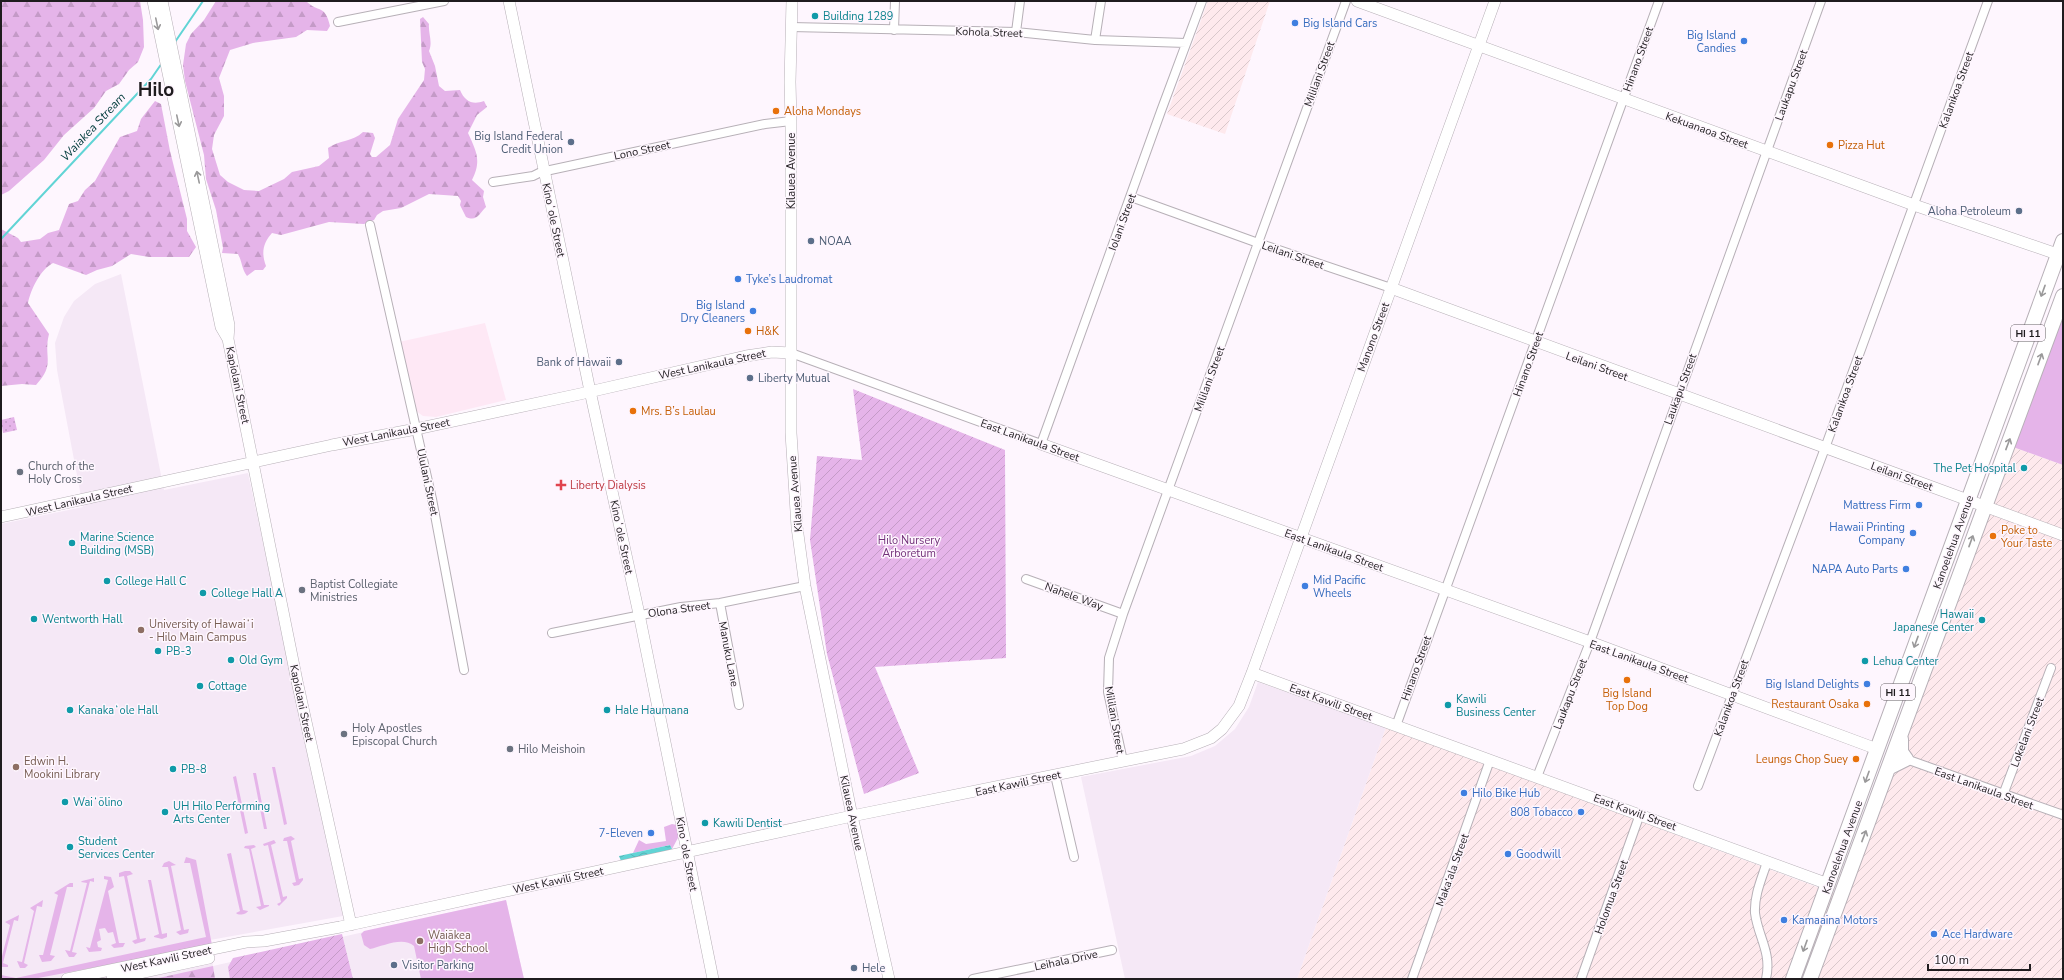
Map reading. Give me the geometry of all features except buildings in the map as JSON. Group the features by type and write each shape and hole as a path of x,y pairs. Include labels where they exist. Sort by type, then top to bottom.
{"highway":[{"name":"Kanoelehua Avenue","path":"1793,979 1968,500 2060,255 2063,241"},
{"name":"Kanoelehua Avenue","path":"1810,979 1890,767 1984,506 2063,296"},
{"path":"1890,767 1906,759 1900,746 1902,733"},
{"path":"1828,884 1838,882 1847,877 1850,872"},
{"path":"1828,884 1835,890 1836,909"}],"street":[{"name":"Kapiolani Street","path":"153,1 162,46 173,79"},
{"name":"Kapiolani Street","path":"162,1 169,37 173,79 221,327 228,339 297,681 351,925"},
{"path":"338,22 444,1"},
{"name":"Kinoʻole Street","path":"509,1 543,171 639,614 686,853 713,979"},
{"name":"Kilauea Avenue","path":"792,1 791,444 797,527 805,586 852,816 888,979"},
{"path":"894,30 895,1"},
{"path":"1016,32 1020,1"},
{"path":"1095,40 1101,1"},
{"name":"Iolani Street","path":"1041,444 1202,1"},
{"name":"Mililani Street","path":"1123,761 1108,692 1109,658 1123,614 1346,1"},
{"name":"Kekuanaoa Street","path":"1357,1 1479,47 1914,205 2060,255"},
{"name":"Manono Street","path":"1252,673 1495,1"},
{"name":"Hinano Street","path":"1396,726 1444,590 1536,343 1659,1"},
{"name":"Laukapu Street","path":"1537,777 1590,642 1821,1"},
{"name":"Kalanikoa Street","path":"1698,786 1825,448 1988,1"},
{"name":"Kohola Street","path":"791,27 1016,32 1095,40 1186,43"},
{"name":"Lono Street","path":"493,182 533,176 543,171 765,124 792,121"},
{"name":"Leilani Street","path":"1131,197 1258,243 1390,288 1536,343 2063,535"},
{"name":"Ululani Street","path":"370,225 431,494 464,670"},
{"name":"West Lanikaula Street","path":"1,518 254,462 416,429 746,356 772,352 791,353"},
{"name":"East Lanikaula Street","path":"791,353 1590,642 1877,749"},
{"name":"Nahele Way","path":"1026,579 1123,614"},
{"name":"Olona Street","path":"552,633 639,614 681,607 720,603 805,586"},
{"name":"Manuku Lane","path":"720,603 739,705"},
{"name":"Lokelani Street","path":"2003,795 2051,668"},
{"name":"East Kawili Street","path":"852,816 1183,749 1216,734 1228,722 1239,706 1252,673 1828,884"},
{"name":"East Lanikaula Street","path":"1906,759 2003,795 2063,815"},
{"name":"Maka‘ala Street","path":"1412,979 1490,760"},
{"path":"1055,775 1074,856"},
{"name":"Holomua Street","path":"1581,979 1640,814"},
{"name":"West Kawili Street","path":"67,979 246,942 264,941 351,925 852,816"},
{"path":"1766,979 1767,952 1757,925 1755,901 1768,862"},
{"name":"West Kawili Street","path":"112,979 251,948 264,941"},
{"name":"Leihala Drive","path":"973,979 1112,950"}],"shaded area":[{"path":"1208,1 1270,1 1225,134 1167,114"},
{"name":"University of Hawaiʻi - Hilo Main Campus","path":"121,274 164,490 248,473 343,916 210,940 213,966 506,900 524,979 1,979 1,524 83,507 57,370 55,343 64,317 74,301 95,284"},
{"path":"485,323 506,400 436,417 423,416 415,410 399,342"},
{"path":"2013,447 2063,465 2063,979 1297,979 1386,727 1844,897"},
{"path":"1258,682 1386,727 1297,979 1125,979 1081,777 1191,756 1215,746 1235,729 1249,707"}],"green space":[{"path":"1,1 140,1 143,20 144,47 138,62 129,70 119,84 106,91 94,108 64,135 44,160 9,191 1,195"},
{"path":"216,1 306,1 326,14 330,26 327,31 307,30 296,37 253,43 230,50 219,78 224,96 224,116 214,135 212,149 220,175 228,182 244,190 259,191 284,179 292,172 319,166 329,158 328,148 332,145 355,138 363,132 373,133 375,138 370,154 372,157 376,157 390,145 398,119 424,80 425,69 422,62 420,19 423,17 429,24 431,44 429,51 435,66 439,86 445,91 460,90 464,97 470,102 476,103 484,101 487,107 477,115 468,133 477,156 477,167 472,180 484,191 483,197 486,207 473,219 466,217 460,205 461,201 458,196 429,194 401,208 383,211 377,215 374,220 364,224 329,222 281,235 272,233 265,244 263,252 266,266 263,270 255,270 247,276 238,254 222,253 223,248 216,210 206,179 204,155 185,81 183,65 186,44 191,34 204,20"},
{"path":"155,101 161,104 170,151 187,219 187,231 196,247 189,257 149,257 131,254 112,266 86,275 53,263 48,266 37,280 31,292 28,303 49,334 46,371 36,385 22,384 1,386 1,229 18,238 21,242 40,239 48,233 59,230 69,204 78,201 85,190 95,181 120,137 137,131 141,119"},
{"path":"2063,312 2063,465 2013,447"},
{"name":"Hilo Nursery Arboretum","path":"853,389 1005,450 1006,658 875,667 919,773 864,794 827,654 810,540 817,456 862,460"},
{"path":"14,417 17,430 3,433 1,420"},
{"path":"272,767 275,767 287,824 284,825"},
{"path":"253,773 256,773 267,829 264,829"},
{"path":"236,776 248,833 245,834 233,777"},
{"path":"672,824 677,825 679,836 672,849 670,845 633,853 639,840 646,844 666,841 664,827"},
{"path":"291,836 295,839 291,841 299,879 303,878 299,885 294,886 292,883 296,882 287,841 283,841 284,838"},
{"path":"274,840 276,843 271,845 283,897 287,896 287,898 279,906 277,904 281,902 268,845 264,846 263,844"},
{"path":"254,845 256,847 251,849 264,905 269,905 260,910 256,907 261,906 249,849 244,848 245,846"},
{"path":"231,853 243,910 248,911 243,914 236,913 240,911 227,854"},
{"path":"186,857 196,860 212,945 33,979 1,979 1,975 16,978 206,937 190,863 184,863"},
{"path":"169,861 176,865 171,866 184,930 189,929 188,933 180,935 176,932 181,930 168,867 162,867 164,863"},
{"path":"130,871 133,874 127,876 140,939 146,938 145,941 135,944 132,941 137,939 124,876 119,877 119,873"},
{"path":"104,876 111,877 114,887 108,891 119,943 125,943 123,947 114,948 111,945 116,943 113,932 108,933 105,928 99,929 101,940 97,942 98,947 102,948 101,951 89,952 86,947 90,948 108,880 104,879"},
{"path":"94,878 94,882 90,881 72,952 77,953 74,957 69,957 65,950 70,951 87,883 81,882"},
{"path":"148,880 151,880 162,934 167,933 167,937 162,939 154,937 159,934"},
{"path":"70,883 73,883 73,887 67,887 50,955 55,956 51,961 42,962 39,955 43,955 58,895 54,893"},
{"path":"43,900 42,907 37,906 24,963 28,965 25,968 20,968 17,961 22,962 34,911 30,908"},
{"path":"506,900 524,979 421,979 414,946 409,943 399,942 370,949 364,945 361,934 364,931"},
{"path":"19,915 18,921 14,920 3,963 8,965 8,967 1,967 1,960 10,925 5,922"},
{"path":"342,934 353,979 230,979 228,967 233,958"},
{"path":"213,966 215,979 154,979"}],"water":[{"path":"670,845 672,849 669,851 621,861 619,856"}],"waterway":[{"name":"Waiakea Stream","path":"175,42 203,1"},
{"name":"Waiakea Stream","path":"1,239 151,79 162,63"}],"place":[{"name":"Building 1289","path":"815,16"},
{"name":"Big Island Cars","path":"1295,23"},
{"name":"Big Island Candies","path":"1744,41"},
{"name":"Aloha Mondays","path":"776,111"},
{"name":"Big Island Federal Credit Union","path":"571,142"},
{"name":"Pizza Hut","path":"1830,145"},
{"name":"Aloha Petroleum","path":"2019,211"},
{"name":"NOAA","path":"811,241"},
{"name":"Tyke’s Laudromat","path":"738,279"},
{"name":"Big Island Dry Cleaners","path":"753,311"},
{"name":"H&K","path":"748,331"},
{"name":"Bank of Hawaii","path":"619,362"},
{"name":"Liberty Mutual","path":"750,378"},
{"name":"Mrs. B’s Laulau","path":"633,411"},
{"name":"The Pet Hospital","path":"2024,468"},
{"name":"Church of the Holy Cross","path":"20,472"},
{"name":"Liberty Dialysis","path":"561,485"},
{"name":"Mattress Firm","path":"1919,505"},
{"name":"Hawaii Printing Company","path":"1913,533"},
{"name":"Poke to Your Taste","path":"1993,536"},
{"name":"Marine Science Building (MSB)","path":"72,543"},
{"name":"NAPA Auto Parts","path":"1906,569"},
{"name":"College Hall C","path":"107,581"},
{"name":"Mid Pacific Wheels","path":"1305,586"},
{"name":"Baptist Collegiate Ministries","path":"302,590"},
{"name":"College Hall A","path":"203,593"},
{"name":"Wentworth Hall","path":"34,619"},
{"name":"Hawaii Japanese Center","path":"1982,620"},
{"name":"University of Hawaiʻi - Hilo Main Campus","path":"141,630"},
{"name":"PB-3","path":"158,651"},
{"name":"Old Gym","path":"231,660"},
{"name":"Lehua Center","path":"1865,661"},
{"name":"Big Island Top Dog","path":"1627,680"},
{"name":"Big Island Delights","path":"1867,684"},
{"name":"Cottage","path":"200,686"},
{"name":"Restaurant Osaka","path":"1867,704"},
{"name":"Kawili Business Center","path":"1448,705"},
{"name":"Kanakaʻole Hall","path":"70,710"},
{"name":"Hale Haumana","path":"607,710"},
{"name":"Holy Apostles Episcopal Church","path":"344,734"},
{"name":"Hilo Meishoin","path":"510,749"},
{"name":"Leungs Chop Suey","path":"1856,759"},
{"name":"Edwin H. Mookini Library","path":"16,767"},
{"name":"PB-8","path":"173,769"},
{"name":"Hilo Bike Hub","path":"1464,793"},
{"name":"Waiʻōlino","path":"65,802"},
{"name":"UH Hilo Performing Arts Center","path":"165,812"},
{"name":"808 Tobacco","path":"1581,812"},
{"name":"Kawili Dentist","path":"705,823"},
{"name":"7-Eleven","path":"651,833"},
{"name":"Student Services Center","path":"70,847"},
{"name":"Goodwill","path":"1508,854"},
{"name":"Kamaaina Motors","path":"1784,920"},
{"name":"Ace Hardware","path":"1934,934"},
{"name":"Waiākea High School","path":"420,941"},
{"name":"Visitor Parking","path":"394,965"},
{"name":"Hele","path":"854,968"}],"district":[{"name":"Hilo","path":"156,89"}]}
